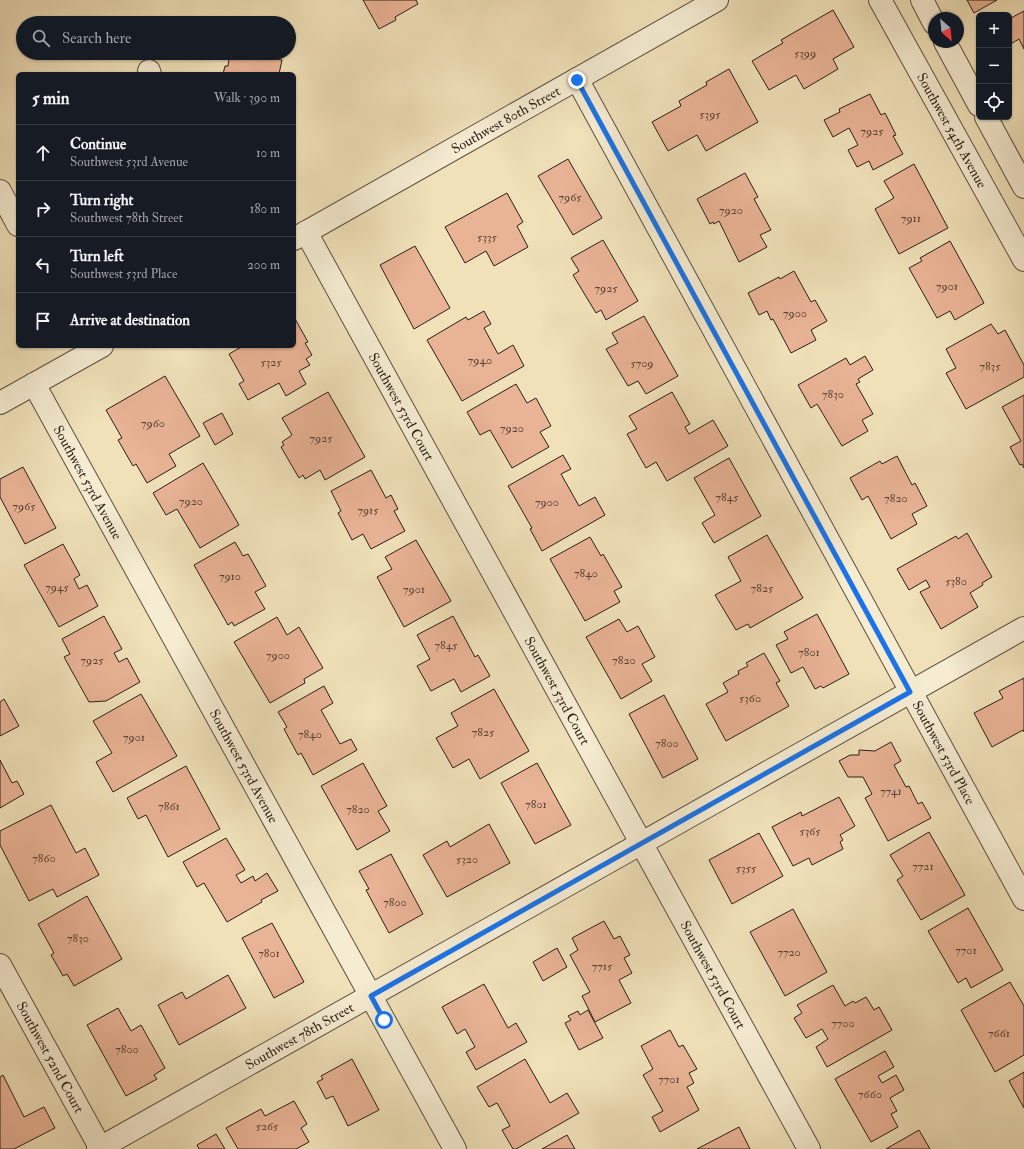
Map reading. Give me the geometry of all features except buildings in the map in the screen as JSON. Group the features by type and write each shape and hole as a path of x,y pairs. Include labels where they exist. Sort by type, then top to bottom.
{"street":[{"name":"Southwest 80th Street","path":"300,236 717,0"},
{"name":"Southwest 54th Avenue","path":"880,0 1024,260"},
{"path":"922,0 928,12"},
{"path":"948,48 976,99"},
{"name":"Southwest 53rd Place","path":"577,80 1024,900"},
{"path":"988,120 1024,187"},
{"path":"0,191 16,221"},
{"name":"Southwest 53rd Court","path":"300,236 641,843 809,1149"},
{"path":"0,403 34,384 80,352 95,348"},
{"name":"Southwest 53rd Avenue","path":"34,384 454,1149"},
{"name":"Southwest 78th Street","path":"100,1149 1024,628"},
{"name":"Southwest 52nd Court","path":"0,965 100,1149"}],"route":[{"path":"384,1020 371,996 910,692 577,80"}]}
